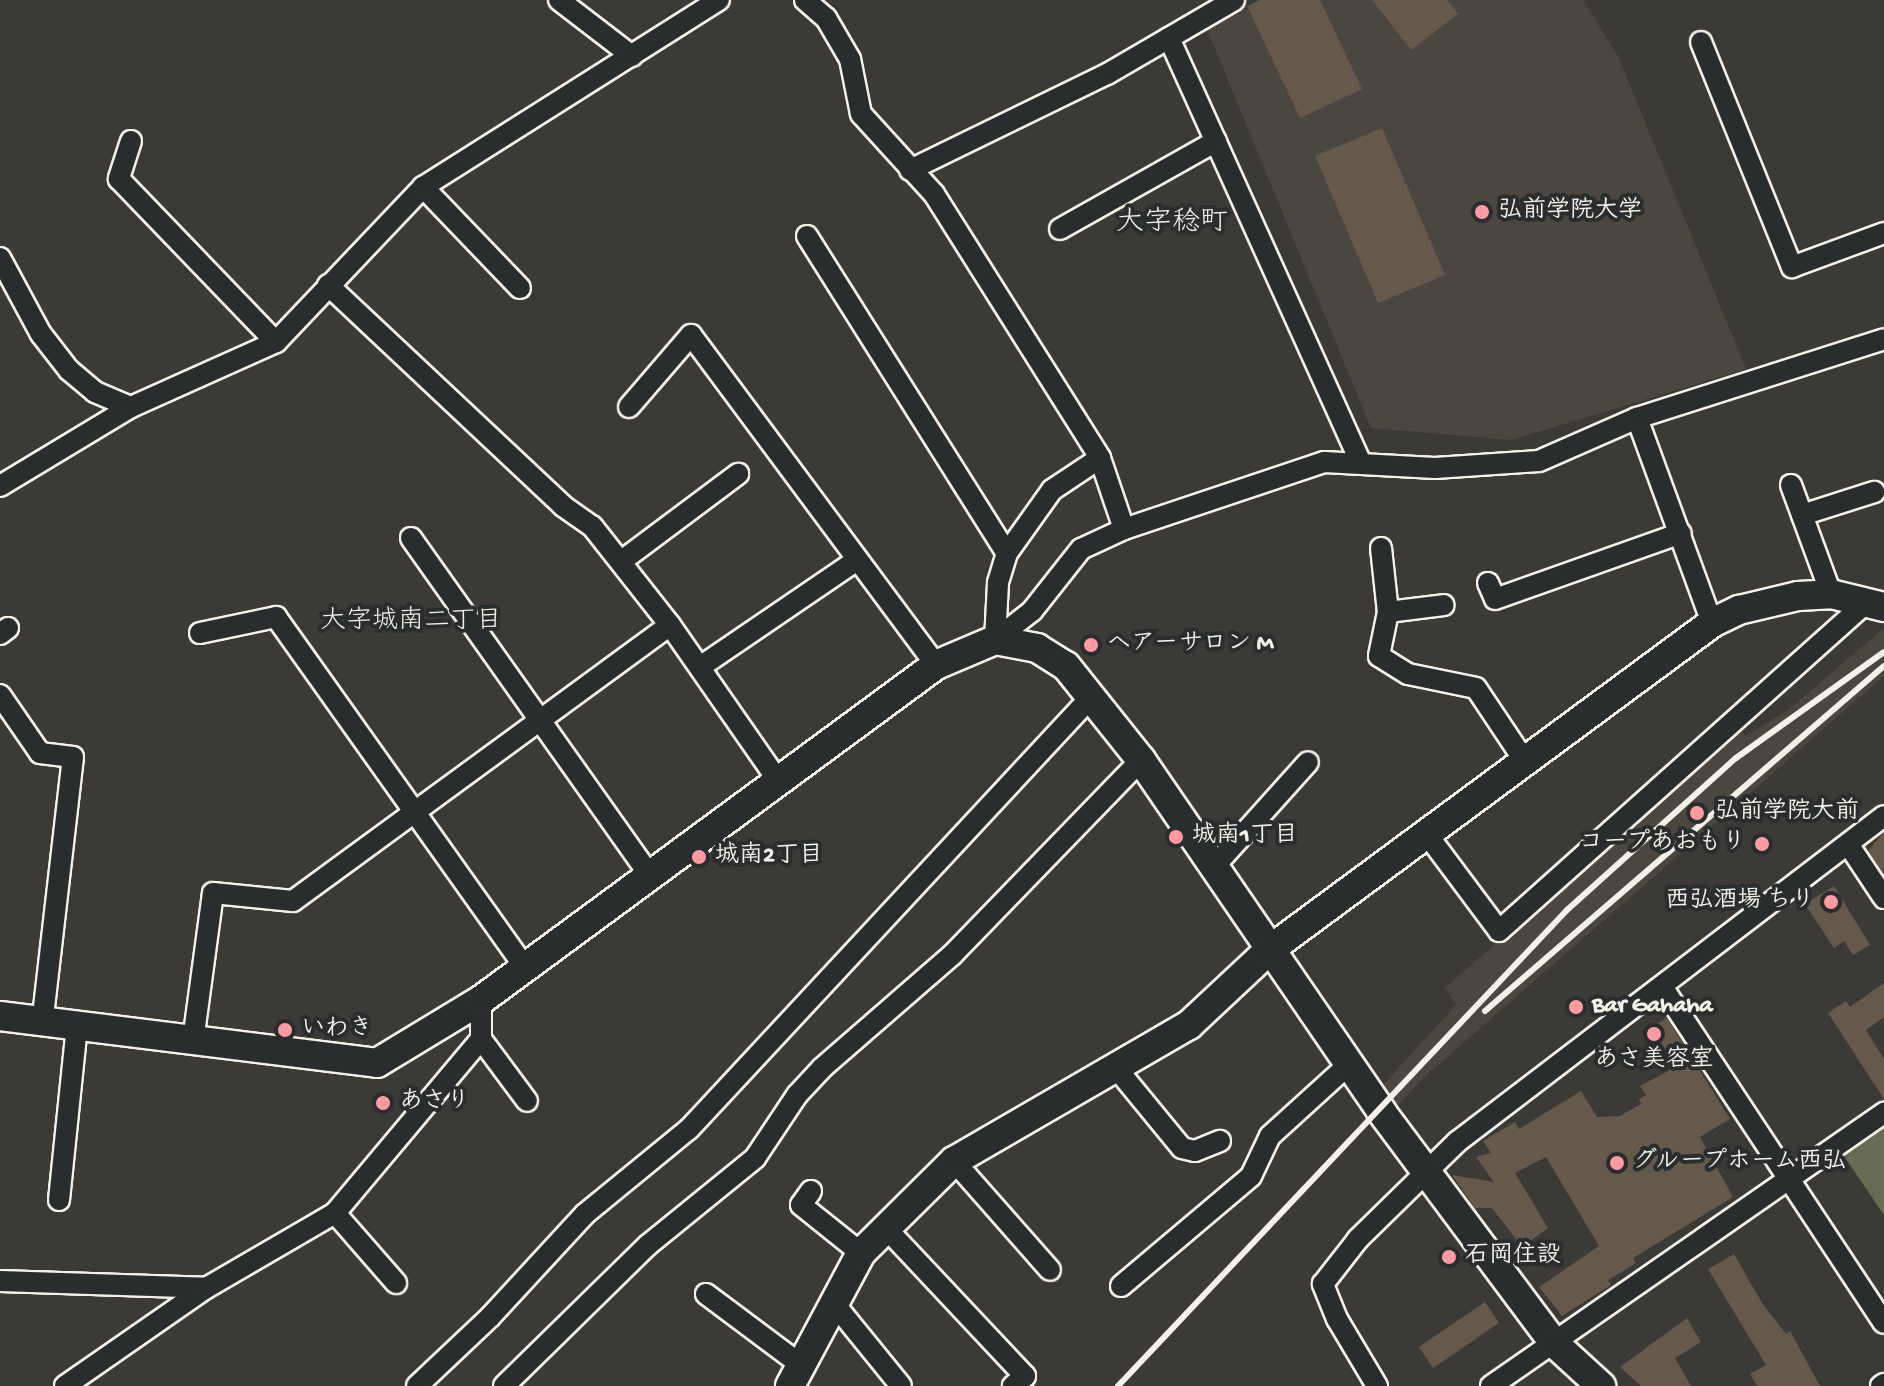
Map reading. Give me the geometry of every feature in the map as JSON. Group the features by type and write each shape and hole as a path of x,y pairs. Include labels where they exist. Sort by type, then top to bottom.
{"street":[{"path":"559,0 632,56"},
{"path":"0,486 131,407 276,342 423,187 719,0"},
{"path":"805,0 826,18 850,59 861,114 934,194 1100,458 1124,529"},
{"path":"910,170 1107,74 1234,0"},
{"path":"1169,38 1360,461"},
{"path":"1701,42 1792,267 1884,233"},
{"path":"131,141 119,179 276,342"},
{"path":"1060,229 1216,141"},
{"path":"423,187 520,288"},
{"path":"807,236 1007,553"},
{"path":"0,258 41,334 69,370 95,392 131,407"},
{"path":"328,285 623,560 779,782"},
{"path":"629,407 691,335 936,665"},
{"path":"0,1016 377,1063 481,1000 523,965 936,665 995,640 1032,611 1081,549 1124,529 1324,462 1360,461 1435,468 1539,461 1637,418 1884,339"},
{"path":"1637,418 1712,623"},
{"path":"995,640 998,583 1007,553 1052,490 1100,458"},
{"path":"623,560 738,474"},
{"path":"1791,485 1831,594"},
{"path":"1802,515 1874,492"},
{"path":"1488,583 1495,599 1681,533"},
{"path":"411,538 648,873"},
{"path":"1381,548 1388,612 1379,656 1408,674 1476,688 1524,760"},
{"path":"700,667 857,560"},
{"path":"706,1294 796,1376 832,1301 861,1253 884,1226 954,1161 1189,1025 1268,951 1712,623 1766,602 1831,594 1876,604"},
{"path":"1426,833 1499,931 1876,604"},
{"path":"1388,612 1444,605"},
{"path":"200,633 276,617 410,813 523,965"},
{"path":"193,1041 213,893 293,901 670,625"},
{"path":"995,640 1037,648 1066,666 1141,760 1348,1065 1554,1343 1601,1386"},
{"path":"0,695 40,753 73,757 42,1023"},
{"path":"417,1386 490,1317 585,1214 689,1129 1091,697"},
{"path":"504,1386 648,1245 755,1158 797,1095 822,1068 952,955 1141,760"},
{"path":"1213,868 1308,762"},
{"path":"1377,1386 1323,1284 1358,1239 1426,1169 1884,816"},
{"path":"1848,844 1884,898"},
{"path":"1663,988 1884,1323"},
{"path":"481,1000 481,1039 527,1101"},
{"path":"59,1200 77,1027"},
{"path":"65,1386 206,1288 335,1213 392,1151 481,1039"},
{"path":"1121,1286 1251,1176 1270,1136 1348,1065"},
{"path":"1117,1069 1182,1148 1195,1151 1220,1141"},
{"path":"1491,1386 1884,1113"},
{"path":"954,1161 1050,1270"},
{"path":"811,1191 801,1205 861,1253"},
{"path":"335,1213 396,1283"},
{"path":"884,1226 1025,1376 1013,1386"},
{"path":"0,1281 206,1288"},
{"path":"832,1301 901,1386"}],"shaded area":[{"name":"弘前学院大学","path":"1265,0 1583,0 1618,56 1746,369 1512,440 1371,428 1207,29"},
{"name":"弘前学院大前","path":"1884,628 1884,676 1422,1079 1396,1108 1382,1086 1456,1005 1445,988 1738,729 1746,736 1788,710"}],"green space":[{"path":"1884,1125 1884,1215 1842,1153"}],"building":[{"path":"1260,0 1320,0 1362,89 1300,118 1247,6"},
{"path":"1372,0 1447,0 1458,14 1411,50"},
{"path":"1382,128 1445,275 1378,303 1315,156"},
{"path":"1884,832 1884,875 1868,851"},
{"path":"1834,886 1870,945 1853,955 1844,941 1834,948 1805,904"},
{"path":"1884,983 1884,1017 1866,1030 1884,1059 1884,1099 1828,1013 1846,1001 1850,1007"},
{"path":"1667,1018 1730,1119 1700,1137 1733,1197 1633,1258 1636,1263 1608,1280 1611,1285 1562,1316 1539,1287 1599,1246 1546,1157 1515,1173 1548,1228 1522,1247 1492,1208 1475,1208 1452,1175 1494,1182 1476,1157 1491,1153 1483,1141 1515,1122 1519,1129 1581,1091 1597,1117 1620,1116 1641,1104 1639,1099 1646,1095 1640,1086 1670,1070 1645,1031"},
{"path":"1734,1254 1762,1303 1786,1334 1790,1331 1820,1386 1757,1386 1750,1374 1766,1365 1708,1269"},
{"path":"1485,1302 1499,1323 1433,1368 1419,1347"},
{"path":"1687,1318 1701,1342 1675,1358 1691,1386 1641,1386 1620,1367"}],"railway":[{"path":"1118,1386 1567,910 1736,758 1884,652"},
{"path":"1485,1011 1884,666"}],"place":[{"name":"弘前学院大学","path":"1482,212"},
{"name":"ヘアーサロン M","path":"1091,645"},
{"name":"弘前学院大前","path":"1697,813"},
{"name":"城南1丁目","path":"1176,837"},
{"name":"コープあおもり","path":"1762,844"},
{"name":"城南2丁目","path":"699,857"},
{"name":"西弘酒場 ちり","path":"1831,902"},
{"name":"Bar Gahaha","path":"1576,1007"},
{"name":"いわき","path":"285,1030"},
{"name":"あさ美容室","path":"1654,1034"},
{"name":"あさり","path":"383,1103"},
{"name":"グループホーム西弘","path":"1617,1163"},
{"name":"石岡住設","path":"1449,1257"}],"district":[{"name":"大字稔町","path":"1172,224"},
{"name":"大字城南二丁目","path":"411,623"}]}
